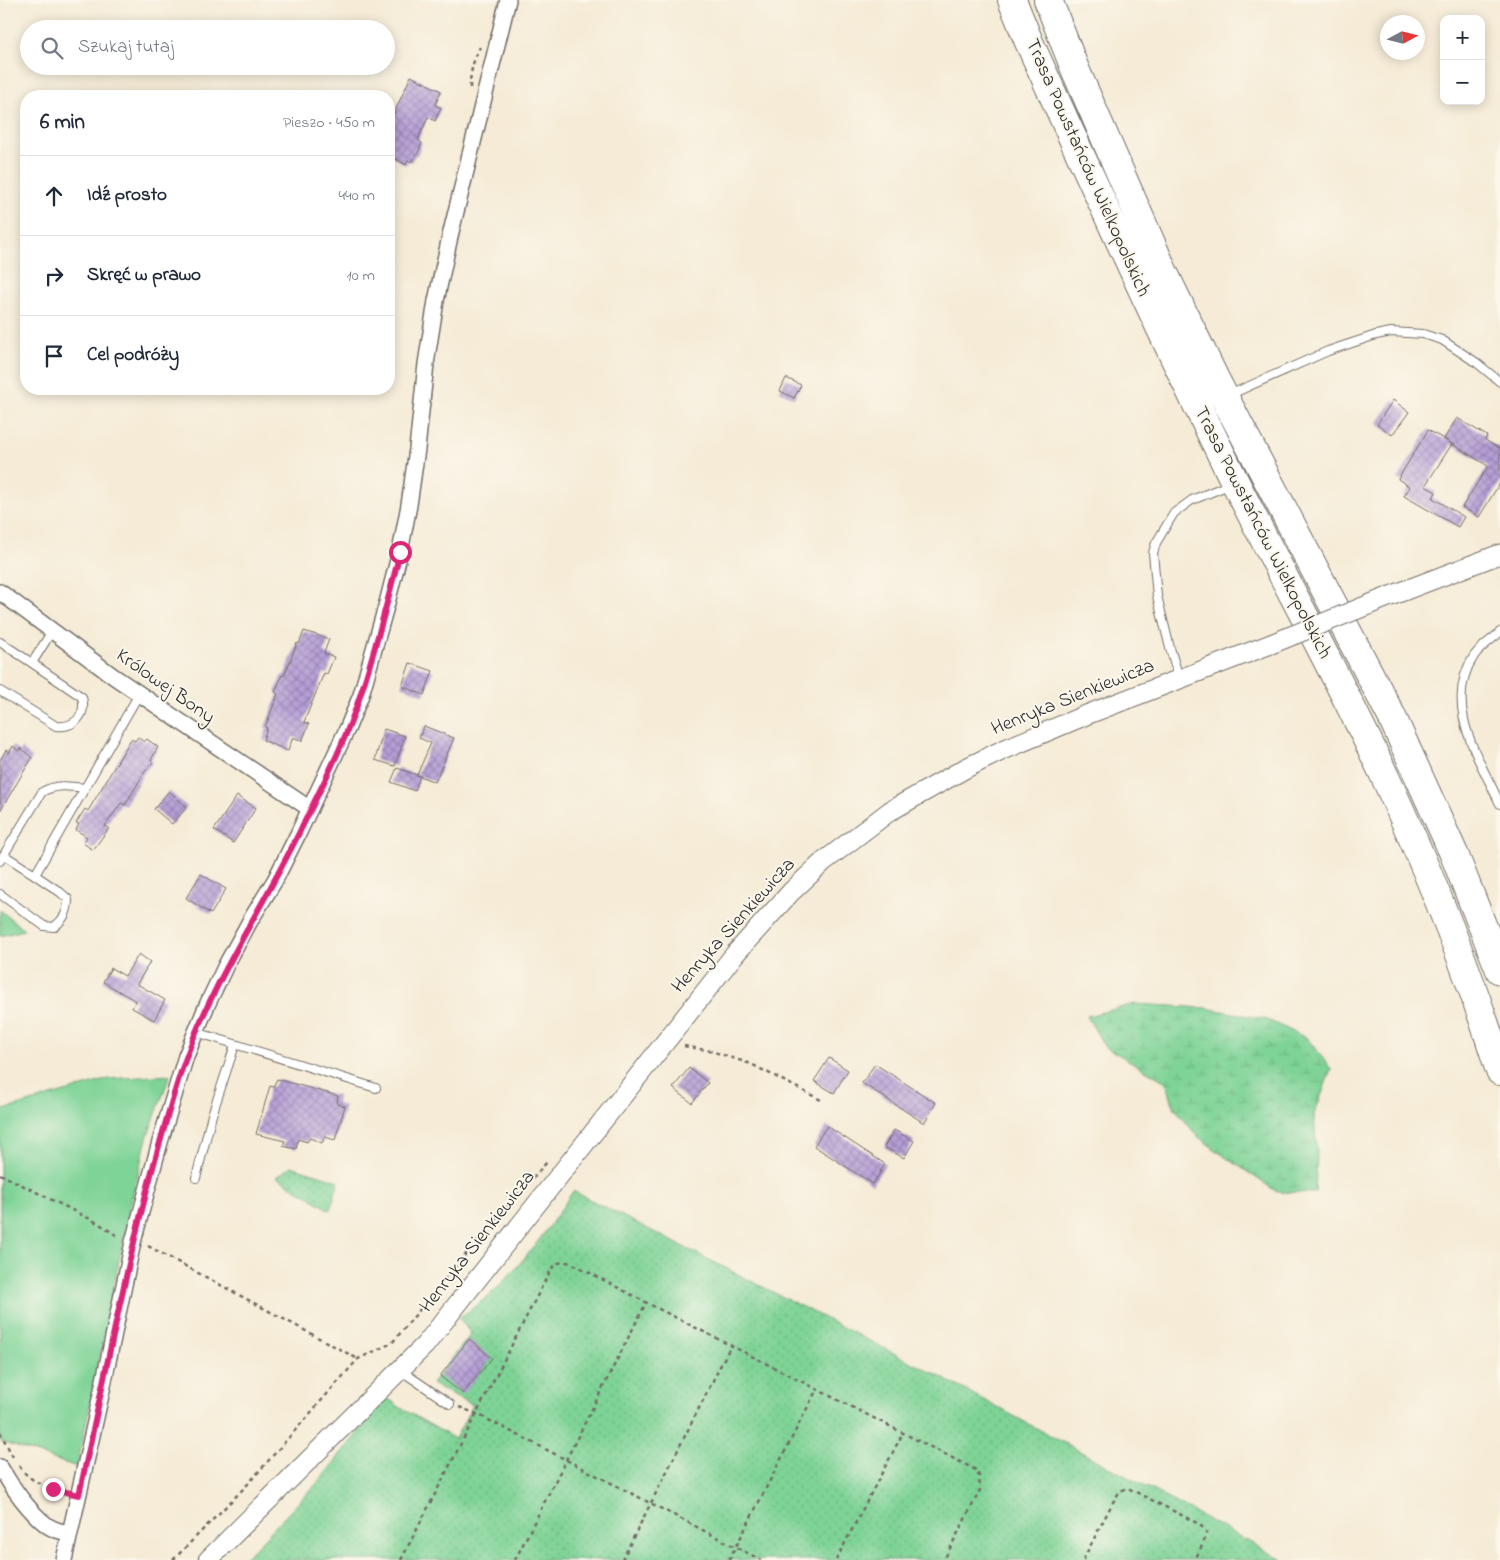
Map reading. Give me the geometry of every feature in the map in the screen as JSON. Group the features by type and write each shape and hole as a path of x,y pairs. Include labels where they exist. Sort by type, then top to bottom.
{"highway":[{"name":"Trasa Powstańców Wielkopolskich","path":"1012,0 1029,42 1160,331 1235,483 1386,778 1435,890 1486,1024 1500,1071"},
{"name":"Trasa Powstańców Wielkopolskich","path":"1048,0 1075,69 1164,273 1224,396 1392,717 1454,854 1500,970"}],"street":[{"path":"64,1560 133,1242 173,1097 196,1032 226,966 275,880 310,809 361,695 400,552 417,450 426,364 436,302 451,232 508,0"},
{"name":"Henryka Sienkiewicza","path":"208,1560 426,1345 735,954 791,892 853,838 890,811 966,768 1003,750 1500,554"},
{"name":"Królowej Bony","path":"0,592 140,694 310,809"},
{"path":"0,1467 32,1511 48,1526 70,1533"}],"lane":[{"path":"1224,396 1328,351 1391,332 1423,334 1442,340 1477,363 1500,382"},
{"path":"1180,679 1157,596 1153,553 1156,543 1174,513 1192,500 1235,483"},
{"path":"32,663 52,631"},
{"path":"1500,632 1475,655 1464,676 1461,690 1461,707 1467,733 1500,804"},
{"path":"0,642 82,697 84,705 81,715 74,723 65,727 56,726 0,691"},
{"path":"35,875 140,694"},
{"path":"0,894 44,926 54,927 62,921 68,909 68,899 35,875 2,858 42,792 51,787 85,788"},
{"path":"196,1032 376,1088"},
{"path":"196,1178 212,1115 235,1045"},
{"path":"400,1370 450,1404"}],"path":[{"path":"660,1047 687,1046 727,1056 751,1064 820,1100"},
{"path":"0,1174 98,1223 120,1237 143,1244 358,1358"},
{"path":"401,1560 554,1265 565,1262 573,1264 976,1470 979,1476 980,1490 944,1560"},
{"path":"515,1560 646,1302"},
{"path":"622,1560 731,1346"},
{"path":"729,1560 818,1389"},
{"path":"450,1404 477,1414 761,1560"},
{"path":"0,1432 14,1460 24,1474 34,1481 53,1489 79,1495"},
{"path":"836,1560 903,1433"},
{"path":"1082,1560 1120,1491 1128,1488 1199,1524 1206,1531 1206,1537 1195,1560"}],"green space":[{"path":"0,910 24,930 0,936"},
{"path":"1135,1004 1206,1008 1265,1019 1307,1038 1331,1069 1314,1115 1317,1153 1315,1193 1277,1192 1224,1156 1196,1135 1174,1107 1166,1082 1104,1046 1087,1016"},
{"path":"170,1075 147,1138 131,1202 77,1467 2,1442 0,1441 0,1111 109,1079"},
{"path":"291,1166 339,1181 330,1210 277,1177"},
{"path":"573,1191 939,1376 1283,1560 243,1560 320,1480 386,1397 401,1408 455,1439 473,1405 432,1384 471,1334 459,1318 493,1292 515,1269 546,1231"}],"building":[{"path":"411,76 441,91 435,105 441,108 435,121 428,117 418,140 422,143 417,155 415,155 411,162 408,160 406,165 395,159 395,111"},
{"path":"786,378 801,385 794,398 780,391"},
{"path":"1393,400 1409,412 1392,435 1377,424"},
{"path":"1457,418 1487,436 1485,440 1499,448 1500,446 1500,483 1479,517 1462,507 1488,466 1444,439"},
{"path":"1428,430 1452,444 1425,486 1436,492 1433,498 1464,517 1458,527 1404,496 1410,487 1398,479"},
{"path":"304,631 329,639 324,653 334,657 327,674 324,673 304,722 309,724 302,741 293,737 288,751 263,740 267,728 265,727 278,694 275,692"},
{"path":"410,663 433,671 424,695 402,686"},
{"path":"424,726 454,738 435,782 417,775 431,743 419,738"},
{"path":"384,729 405,736 395,766 375,760"},
{"path":"138,737 144,742 147,739 158,747 151,760 153,762 144,773 125,805 121,803 105,826 109,828 93,850 83,843 87,837 76,830 79,824 76,823 85,809 88,811 131,739 135,741"},
{"path":"13,746 20,752 21,748 32,758 0,811 0,760 6,750 9,753"},
{"path":"397,768 420,776 415,791 391,782"},
{"path":"169,791 187,807 172,824 154,809"},
{"path":"237,796 256,808 233,843 214,830"},
{"path":"201,874 226,889 211,914 186,898"},
{"path":"139,954 150,962 137,984 165,1000 154,1020 132,1008 136,1001 103,982 111,968 125,976"},
{"path":"829,1058 848,1070 834,1093 814,1081"},
{"path":"875,1064 936,1103 924,1123 862,1083"},
{"path":"689,1068 708,1083 692,1103 673,1088"},
{"path":"277,1079 338,1096 337,1104 345,1106 335,1140 325,1137 322,1143 310,1138 307,1142 298,1139 296,1149 283,1146 285,1141 256,1134 270,1086 273,1087"},
{"path":"827,1126 885,1164 873,1184 814,1146"},
{"path":"894,1130 914,1141 904,1158 884,1147"},
{"path":"469,1339 492,1358 463,1394 440,1376"}],"route":[{"path":"53,1489 79,1495 133,1242 149,1180 186,1056 207,1005 226,966 275,880 348,727 361,695 400,552"}]}
